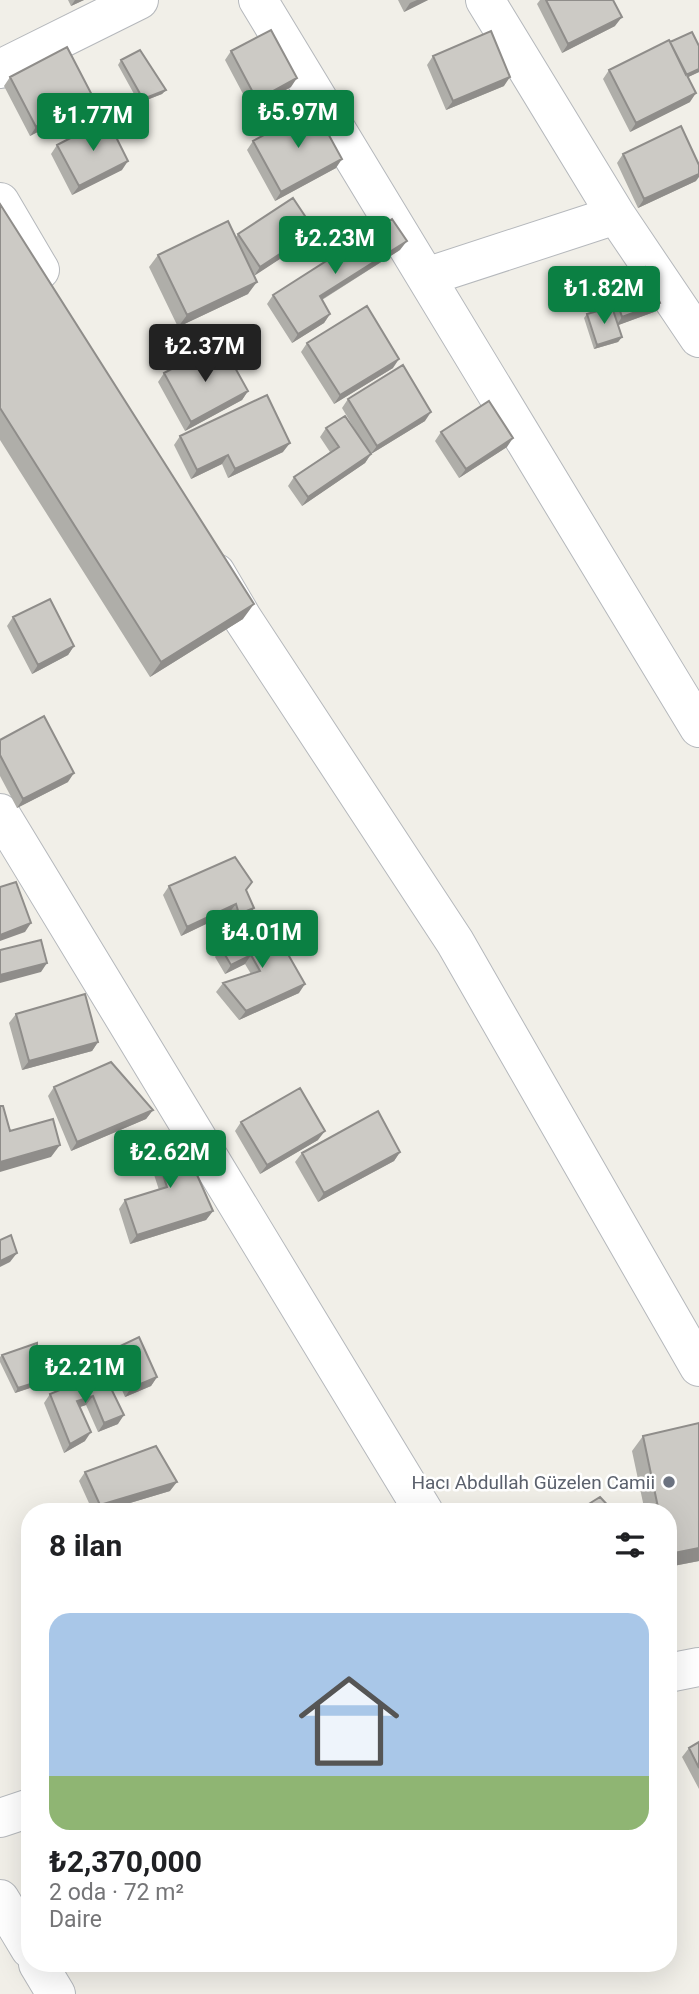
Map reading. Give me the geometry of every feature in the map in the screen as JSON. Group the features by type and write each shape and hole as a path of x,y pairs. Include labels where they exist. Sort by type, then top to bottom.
{"street":[{"path":"0,69 139,0"},
{"path":"258,0 699,728"},
{"path":"485,0 616,215 699,338"},
{"path":"0,202 55,298"},
{"path":"426,277 616,215"},
{"path":"201,548 243,619 455,942 699,1367"},
{"path":"0,813 419,1503"},
{"path":"677,1671 699,1667"},
{"path":"0,1818 21,1811"},
{"path":"0,1899 21,1934"},
{"path":"43,1972 56,1994"}],"building":[{"path":"546,0 613,0 622,17 568,44"},
{"path":"271,30 297,78 257,100 231,51"},
{"path":"491,31 510,77 453,101 433,56"},
{"path":"692,32 699,46 699,69 686,75 670,42"},
{"path":"669,40 696,93 636,123 609,70"},
{"path":"67,47 93,97 36,127 10,77"},
{"path":"140,50 166,90 143,99 121,60"},
{"path":"314,108 342,159 281,192 253,141"},
{"path":"107,119 128,161 79,186 57,145"},
{"path":"681,126 699,165 699,174 644,199 623,154"},
{"path":"293,198 315,231 260,267 238,234"},
{"path":"0,204 254,604 161,662 0,408"},
{"path":"392,219 407,241 320,296 330,314 298,334 273,295"},
{"path":"228,221 257,282 187,315 158,255"},
{"path":"645,267 660,303 622,317 610,280"},
{"path":"367,306 399,359 340,395 307,343"},
{"path":"612,307 622,337 597,345 587,314"},
{"path":"205,351 212,364 228,355 248,391 191,422 164,373"},
{"path":"403,365 431,412 377,446 348,399"},
{"path":"267,395 290,443 235,469 228,455 197,470 180,436"},
{"path":"489,401 513,438 466,469 441,432"},
{"path":"345,416 371,454 308,497 294,477 339,447 326,428"},
{"path":"50,599 74,646 38,665 13,617"},
{"path":"44,716 74,773 23,799 0,755 0,740"},
{"path":"235,857 252,882 246,890 254,908 239,914 236,904 187,927 169,886"},
{"path":"16,882 31,923 0,935 0,887"},
{"path":"273,928 305,984 246,1011 223,983 260,971 251,955 231,965 221,948"},
{"path":"41,940 47,963 0,975 0,950"},
{"path":"85,994 98,1042 29,1061 16,1014"},
{"path":"111,1062 153,1110 77,1142 54,1087"},
{"path":"300,1088 325,1131 267,1165 241,1122"},
{"path":"0,1106 3,1106 10,1131 53,1119 60,1145 0,1162"},
{"path":"378,1111 400,1152 324,1193 302,1153"},
{"path":"178,1132 213,1211 137,1235 125,1200 167,1187 152,1141"},
{"path":"11,1235 17,1253 0,1261 0,1240"},
{"path":"139,1337 157,1377 131,1388 114,1349"},
{"path":"37,1343 37,1382 18,1388 2,1355"},
{"path":"103,1372 124,1415 104,1423 93,1396 77,1401 91,1432 70,1444 50,1394"},
{"name":"Hacı Abdullah Güzelen Camii","path":"699,1423 699,1548 677,1552 677,1503 657,1503 643,1436"},
{"path":"156,1446 177,1482 99,1503 85,1472"},
{"path":"600,1497 606,1503 590,1503"},
{"path":"699,1742 699,1768 689,1748"}],"place":[{"name":"Hacı Abdullah Güzelen Camii","path":"669,1482"}]}
